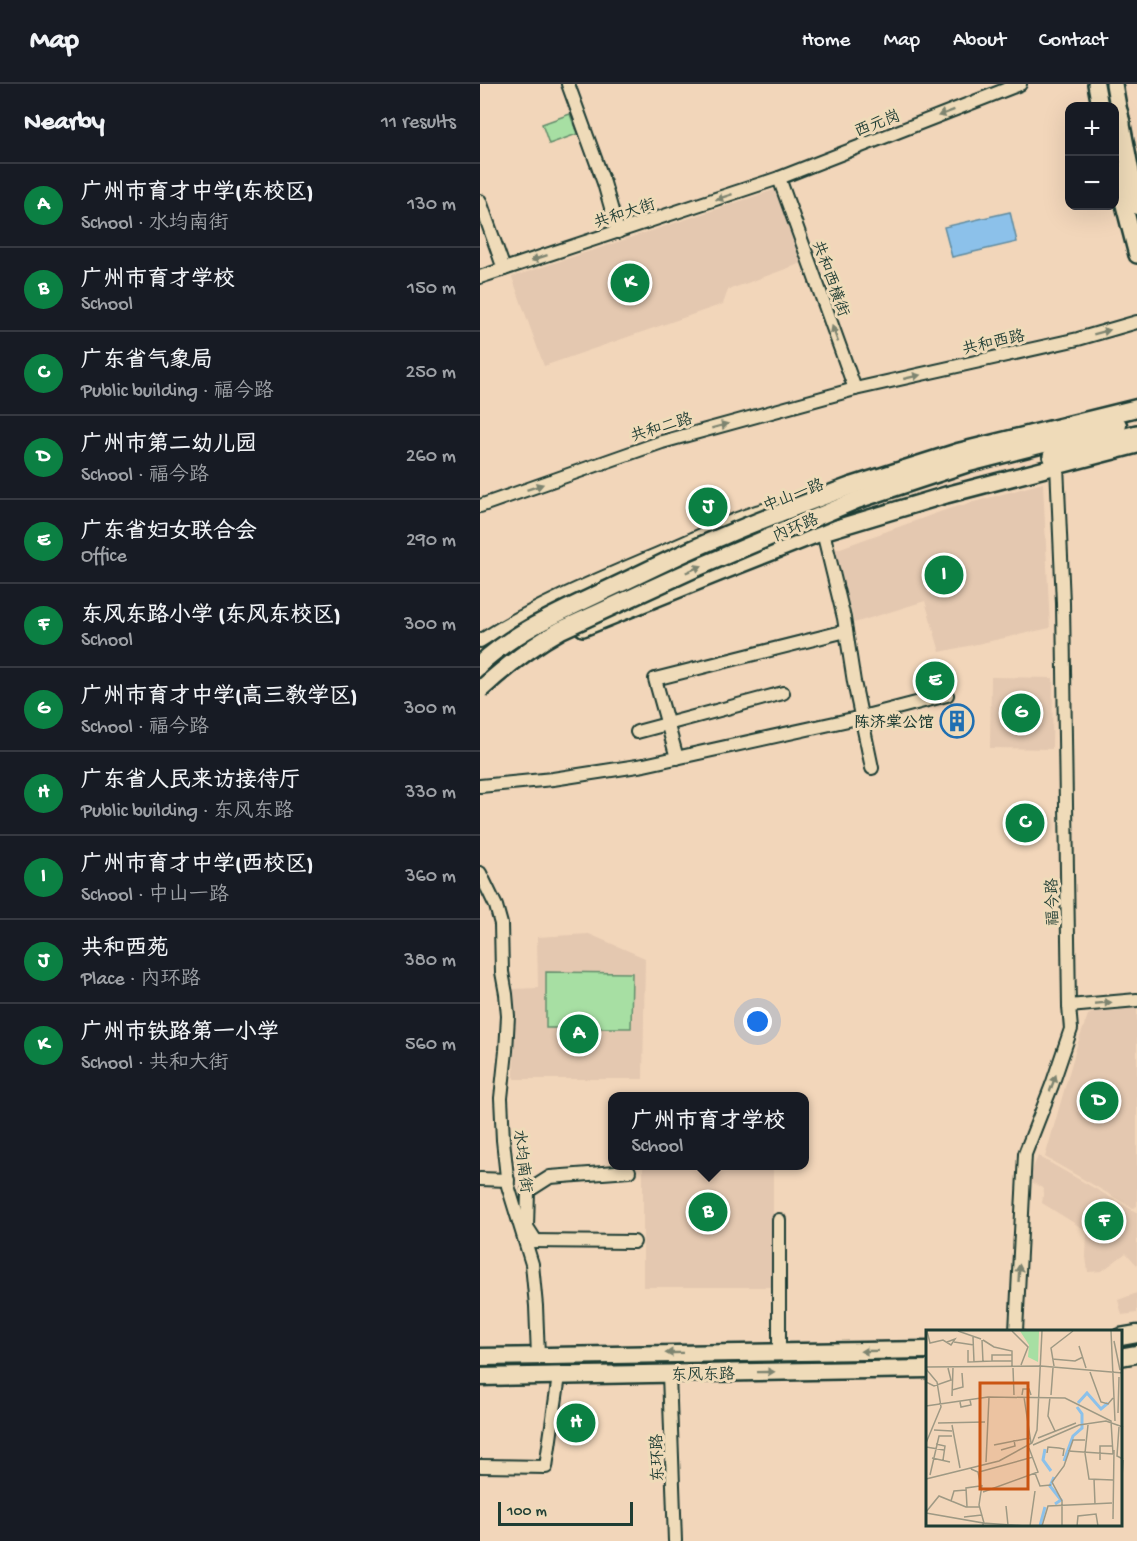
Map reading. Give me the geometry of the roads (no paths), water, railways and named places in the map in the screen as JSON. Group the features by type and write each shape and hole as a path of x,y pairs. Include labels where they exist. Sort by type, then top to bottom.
{"highway":[{"path":"1119,112 1137,206"},
{"name":"内环路","path":"483,670 509,642 558,613 664,562 769,516 873,478 958,452 1137,413"},
{"name":"内环路","path":"480,690 540,641 675,577 857,501 969,463 1137,413"},
{"path":"480,653 522,622 554,605 664,562"},
{"path":"483,670 540,641"},
{"path":"1122,1337 1137,1334"},
{"name":"东风东路","path":"480,1357 926,1350"},
{"path":"1122,1357 1137,1354"},
{"name":"东风东路","path":"480,1377 926,1369"}],"main road":[{"path":"1096,84 1099,102"},
{"path":"1114,84 1117,102"},
{"path":"1126,150 1137,175"},
{"path":"1126,150 1137,255"},
{"name":"中山一路","path":"480,653 624,584 812,505 965,454 1137,413"},
{"path":"852,523 881,510 949,486 1137,433"},
{"path":"483,670 823,532 946,495 1137,445"},
{"path":"480,683 483,670 506,642"}],"street":[{"path":"568,84 604,183 618,232"},
{"name":"西元岗","path":"779,178 1020,84"},
{"name":"共和大街","path":"480,278 779,178"},
{"name":"共和西横街","path":"779,178 855,390"},
{"path":"480,201 504,269"},
{"name":"共和西路","path":"855,390 1078,339 1137,322"},
{"name":"共和二路","path":"480,506 662,442 855,390"},
{"name":"福今路","path":"1016,1330 1025,1154 1071,1029 1064,615 1057,465"},
{"path":"480,641 581,588 762,510 792,505 812,505"},
{"path":"823,532 846,631 872,768"},
{"path":"581,588 624,584"},
{"path":"676,758 655,679 846,631"},
{"path":"637,732 783,693"},
{"path":"480,786 553,779 644,765 862,717 947,695"},
{"name":"水均南街","path":"480,873 496,906 501,924 502,972 508,1016 501,1098 503,1140 508,1180 530,1241"},
{"path":"1069,1006 1137,1000"},
{"path":"538,1356 535,1285 527,1227 528,1191 550,1177 628,1171"},
{"path":"480,1179 508,1180"},
{"path":"779,1220 779,1352"},
{"path":"530,1241 634,1242"},
{"name":"东环路","path":"669,1374 675,1541"},
{"path":"480,1466 546,1467 559,1376"}],"water":[{"path":"1010,212 1017,242 952,257 944,227"}],"place":[{"name":"广州市铁路第一小学","path":"630,283"},
{"name":"共和西苑","path":"708,507"},
{"name":"广州市育才中学(西校区)","path":"944,575"},
{"name":"广东省妇女联合会","path":"935,681"},
{"name":"广州市育才中学(高三教学区)","path":"1021,713"},
{"name":"陈济棠公馆","path":"957,721"},
{"name":"广东省气象局","path":"1025,823"},
{"name":"广州市育才中学(东校区)","path":"579,1034"},
{"name":"广州市第二幼儿园","path":"1099,1101"},
{"name":"广州市育才学校","path":"708,1212"},
{"name":"东风东路小学 (东风东校区)","path":"1104,1221"},
{"name":"广东省人民来访接待厅","path":"576,1423"}]}
